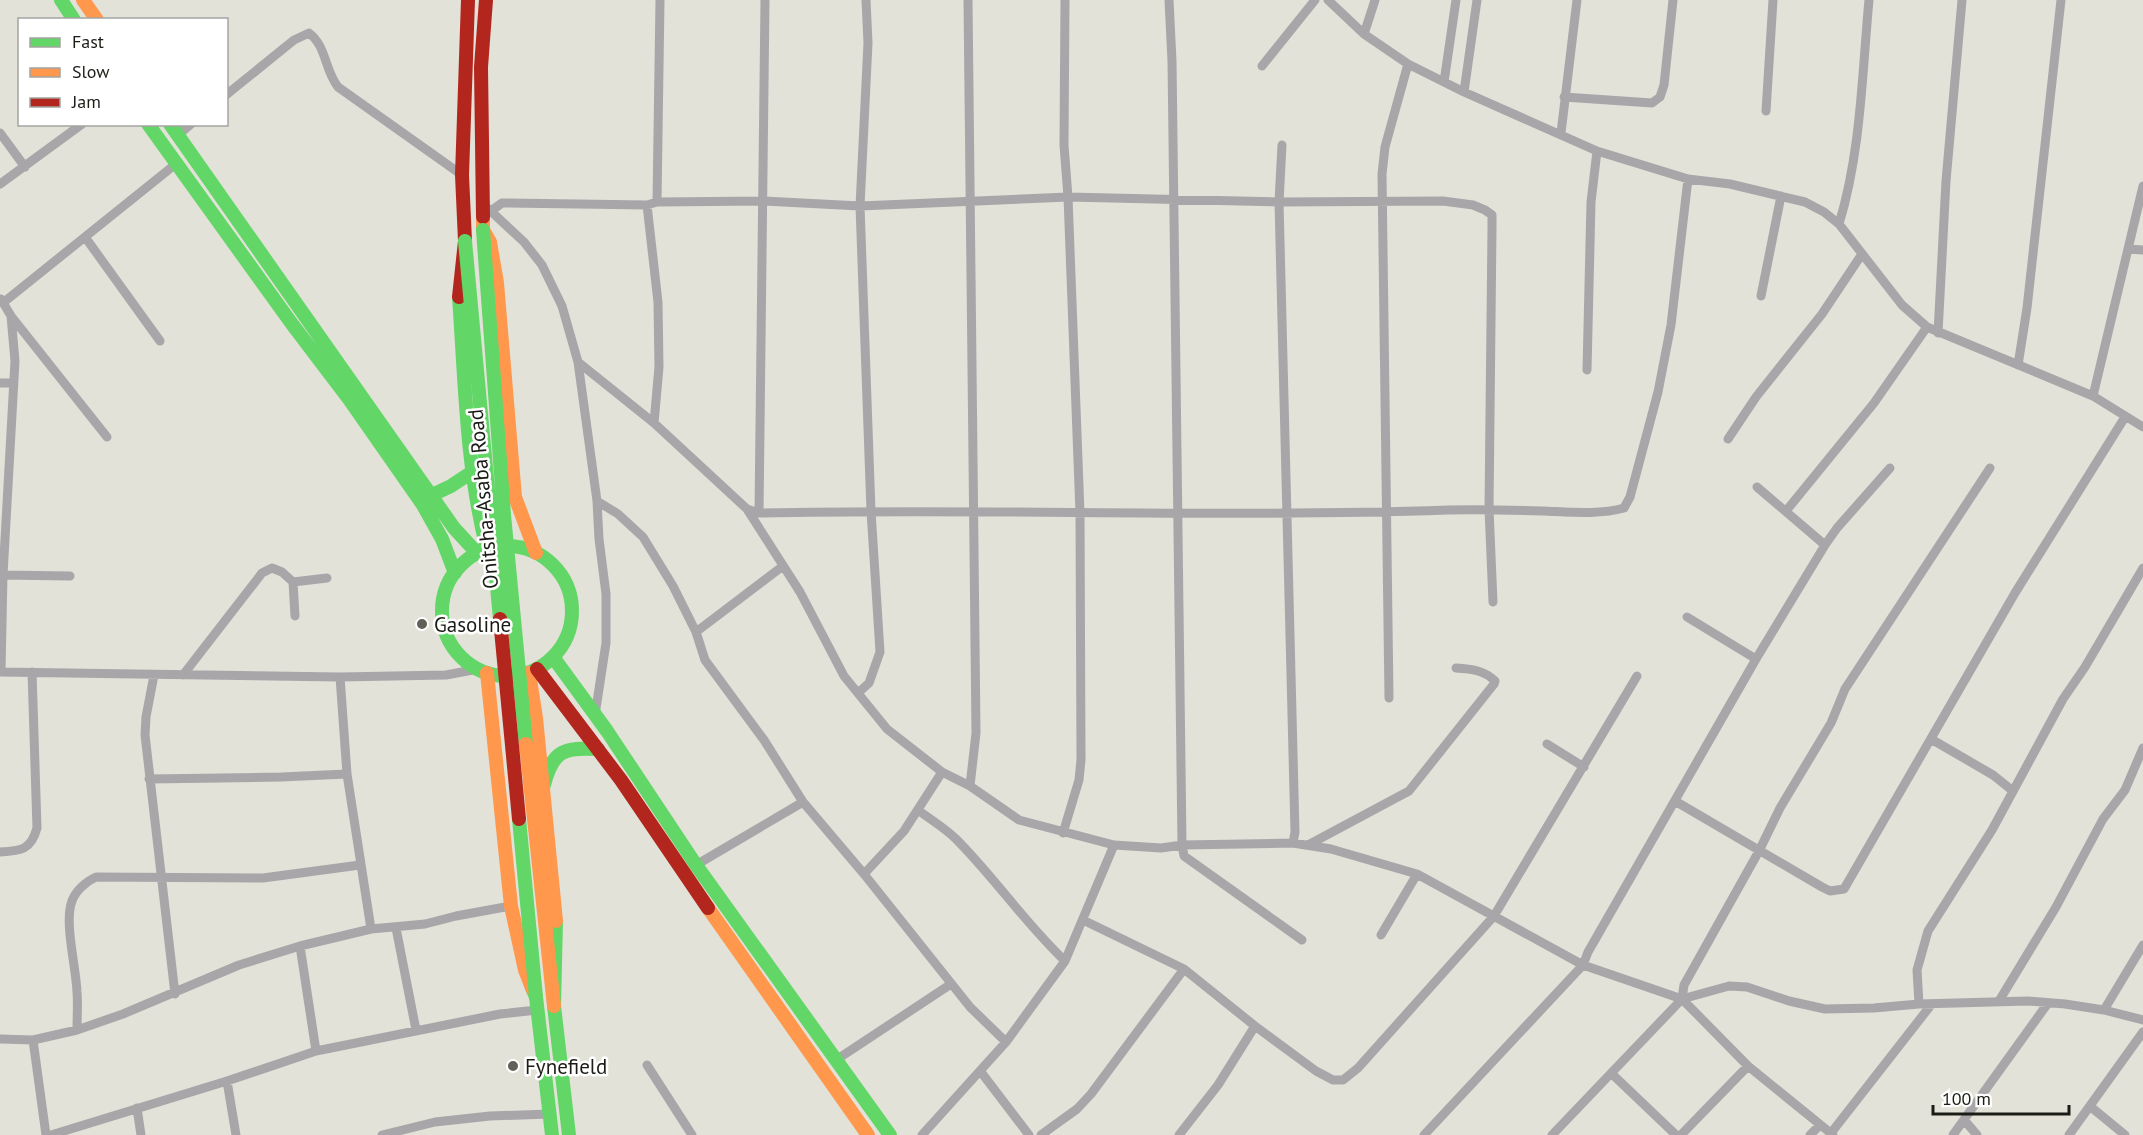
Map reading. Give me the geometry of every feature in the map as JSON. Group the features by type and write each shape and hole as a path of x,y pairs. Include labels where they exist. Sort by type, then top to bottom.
{"main road":[{"path":"61,0 73,18"},
{"path":"83,0 96,18"},
{"name":"Onitsha-Asaba Road","path":"486,0 481,67 486,206 483,230 504,515 567,1134"},
{"path":"467,1 462,175 465,241 537,1004 552,1135"},
{"path":"149,126 349,399 423,505 442,539 455,573"},
{"path":"174,130 454,528 482,551"},
{"path":"483,230 489,242 497,283 514,497 536,553"},
{"path":"465,241 459,294 472,472 482,551"},
{"path":"432,495 472,472"},
{"path":"497,547 517,547 536,553 553,565 564,582 571,601 569,631 553,657 533,671 507,676 482,671 461,657 446,631 442,611 446,591 461,565 482,551 497,547"},
{"path":"553,657 595,716 682,872 868,1135"},
{"path":"482,671 510,906 525,970 537,1004"},
{"path":"533,671 557,927 554,1006"},
{"path":"533,671 621,780 696,865 890,1135"},
{"path":"543,788 553,757 566,748 598,749"}],"street":[{"path":"654,423 659,367 652,203 660,0"},
{"path":"759,513 765,0"},
{"path":"858,693 869,683 880,652 871,511 860,207 868,43 866,0"},
{"path":"968,0 976,733 970,786"},
{"path":"1063,833 1081,770 1080,513 1064,144 1065,0"},
{"path":"1169,0 1172,61 1182,845 1184,856 1302,940"},
{"path":"1262,66 1315,0"},
{"path":"1328,0 1364,34 1408,64 1464,92 1561,133 1597,151 1688,179 1730,184 1805,202 1824,212 1839,224 1902,305 1927,327 2093,396 2143,427"},
{"path":"1364,34 1375,0"},
{"path":"1444,82 1456,0"},
{"path":"1464,92 1477,0"},
{"path":"1561,133 1577,0"},
{"path":"1564,98 1652,102 1660,97 1664,85 1673,0"},
{"path":"1766,111 1773,0"},
{"path":"1839,224 1848,192 1855,147 1869,0"},
{"path":"1938,333 1946,181 1962,0"},
{"path":"2018,365 2027,308 2061,0"},
{"path":"228,93 294,40 309,33 322,49 330,77 338,87 462,175"},
{"path":"1389,698 1382,174 1385,147 1408,64"},
{"path":"0,184 79,126"},
{"path":"0,133 25,167"},
{"path":"1282,145 1280,202 1295,831 1293,843"},
{"path":"1587,370 1591,202 1597,151"},
{"path":"107,437 11,316 2,300 86,237 177,163"},
{"path":"747,509 759,513 871,511 1178,513 1489,509 1573,512 1614,510 1624,507 1630,496 1658,392 1669,336 1688,179"},
{"path":"2093,396 2143,186"},
{"path":"1761,296 1780,196"},
{"path":"486,206 502,203 764,201 860,207 1068,197 1280,202 1443,201 1485,210 1492,215 1489,509 1493,602"},
{"path":"486,206 524,242 551,280 562,306 578,362 597,501 606,594 606,633 595,716"},
{"path":"86,237 160,340"},
{"path":"2128,249 2143,250"},
{"path":"1728,439 1756,397 1822,314 1862,254"},
{"path":"11,316 15,361 4,476 0,672 340,677 446,675 482,671"},
{"path":"1786,510 1874,403 1927,327"},
{"path":"578,362 654,423 747,509 800,592 844,676 887,729 942,772 970,786 1019,820 1063,833 1114,844 1161,848 1182,845 1293,843 1308,845 1331,849 1417,874 1583,965 1682,999 1748,1066 1832,1134 1931,1005"},
{"path":"0,383 12,384"},
{"path":"1675,801 1822,887 1830,891 1844,889 2015,593 2125,417"},
{"path":"1424,1135 1583,965 1588,952 1756,659 1826,545 1837,528 1890,468"},
{"path":"1682,999 1684,985 1759,851 1780,808 1831,723 1845,689 1990,468"},
{"path":"1757,487 1826,545"},
{"path":"597,501 618,514 643,537 673,586 696,632 705,660 764,740 803,802 864,874 970,1007 1006,1042"},
{"path":"696,632 783,566"},
{"path":"183,675 262,573 272,568 282,572 293,582 295,616"},
{"path":"1919,1004 1917,970 1928,931 1992,830 2063,699 2085,667 2143,568"},
{"path":"1,575 70,576"},
{"path":"293,582 327,578"},
{"path":"1687,617 1756,659"},
{"path":"1308,845 1414,786 1494,684 1495,681 1487,674 1456,668"},
{"path":"0,852 12,852 26,848 33,840 37,828 32,672"},
{"path":"154,675 145,735 175,994"},
{"path":"1083,920 1184,969 1316,1071 1333,1080 1343,1080 1358,1068 1494,916 1637,676"},
{"path":"340,677 347,774 370,929"},
{"path":"1931,739 1993,775 2013,791"},
{"path":"1547,744 1584,767"},
{"path":"1999,1001 2056,907 2103,819 2125,790 2143,748"},
{"path":"864,874 904,831 942,772"},
{"path":"149,779 347,774"},
{"path":"696,865 803,802"},
{"path":"918,810 954,837 1046,943 1065,961"},
{"path":"922,1135 1006,1042 1065,961 1114,844"},
{"path":"77,1029 77,992 70,918 73,899 81,888 96,877 263,878 360,865"},
{"path":"1381,934 1417,874"},
{"path":"0,1039 33,1040 77,1029 175,994 239,965 300,946 370,929 425,924 510,906"},
{"path":"396,928 416,1030"},
{"path":"2104,1010 2143,945"},
{"path":"300,946 316,1051"},
{"path":"1041,1135 1077,1109 1092,1094 1184,969"},
{"path":"836,1060 951,984"},
{"path":"1552,1135 1682,999 1729,986 1747,987 1789,1001 1825,1009 1999,1001 2048,1003 2104,1010 2143,1020"},
{"path":"1953,1135 2048,1003"},
{"path":"51,1135 316,1051 500,1014 537,1004"},
{"path":"1179,1135 1218,1085 1255,1026"},
{"path":"2070,1135 2143,1032"},
{"path":"33,1040 46,1135"},
{"path":"647,1065 692,1135"},
{"path":"1681,1135 1748,1066"},
{"path":"981,1072 1029,1135"},
{"path":"1611,1073 1676,1135"},
{"path":"227,1081 236,1135"},
{"path":"2091,1107 2125,1135"},
{"path":"137,1108 141,1135"},
{"path":"382,1135 435,1122 490,1116 550,1114"},
{"path":"1965,1121 1977,1135"},
{"path":"1810,1135 1820,1125"}],"traffic: fast":[{"path":"61,0 73,18"},
{"path":"149,126 349,399 423,505 442,539 455,573"},
{"path":"171,126 454,528 477,553"},
{"path":"483,230 504,515 526,744"},
{"path":"465,241 500,619"},
{"path":"459,297 470,455 487,549"},
{"path":"432,495 472,472"},
{"path":"507,546 532,551 553,565 567,586 572,611 567,636 553,657 532,671 507,676 482,671 461,657 447,636 442,611 447,586 461,565 482,551 507,546"},
{"path":"553,657 607,731 696,865 890,1135"},
{"path":"544,785 551,764 562,753 576,749 598,749"},
{"path":"519,819 536,997"},
{"path":"556,921 554,1006 569,1135"},
{"path":"532,988 536,997 552,1135"}],"traffic: slow":[{"path":"83,0 96,18"},
{"path":"483,217 483,230 490,242 497,283 515,497 536,553"},
{"path":"487,673 511,906 525,970 532,988"},
{"path":"529,673 536,718 556,921"},
{"path":"526,744 554,1006"},
{"path":"708,908 868,1135"}],"traffic: jam":[{"path":"459,297 465,241 462,175 468,0"},
{"path":"483,217 481,67 486,0"},
{"path":"500,619 519,819"},
{"path":"537,669 621,780 708,908"}],"place":[{"name":"Gasoline","path":"422,624"},
{"name":"Fynefield","path":"513,1066"}]}
